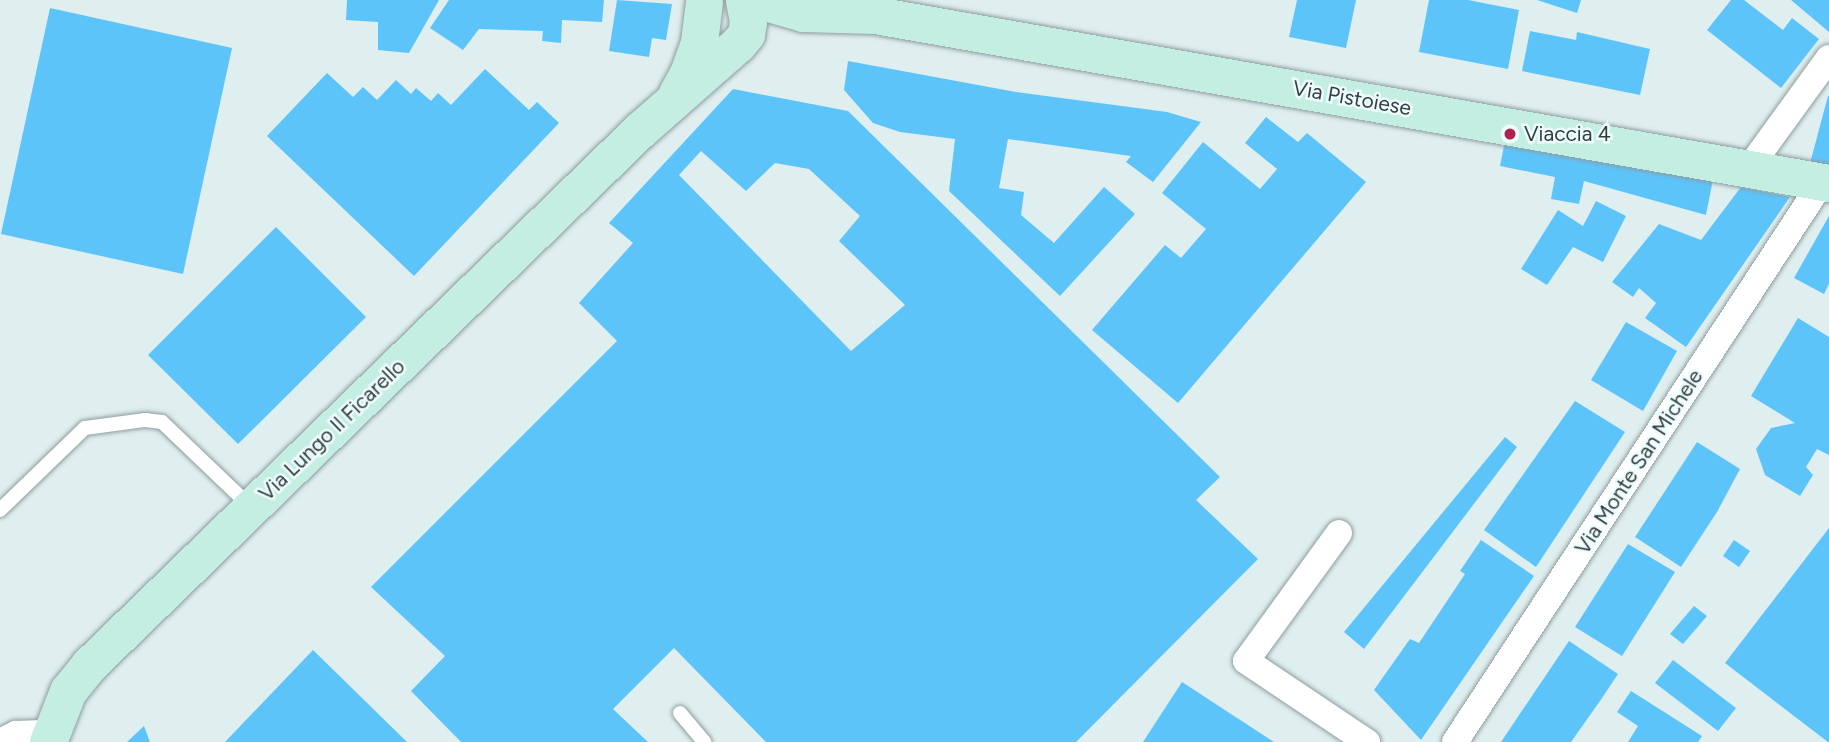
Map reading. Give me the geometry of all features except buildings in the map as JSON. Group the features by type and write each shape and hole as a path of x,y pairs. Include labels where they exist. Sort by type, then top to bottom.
{"street":[{"name":"Via Lungo Il Ficarello","path":"0,742 16,734 49,737 68,691 89,665 640,130 706,75 746,34 748,21 744,0"},
{"name":"Via Pistoiese","path":"758,0 803,13 875,15 1826,182"},
{"name":"Via Pistoiese","path":"831,0 875,15"},
{"name":"Via Lungo Il Ficarello","path":"669,106 694,57 713,1"},
{"path":"1749,168 1829,58"},
{"name":"Via Monte San Michele","path":"1455,742 1826,182"},
{"path":"1339,533 1246,661 1367,742"}],"lane":[{"path":"0,510 85,428 145,420 162,422 252,508"},
{"path":"680,713 704,742"}],"place":[{"name":"Viaccia 4","path":"1510,134"}]}
